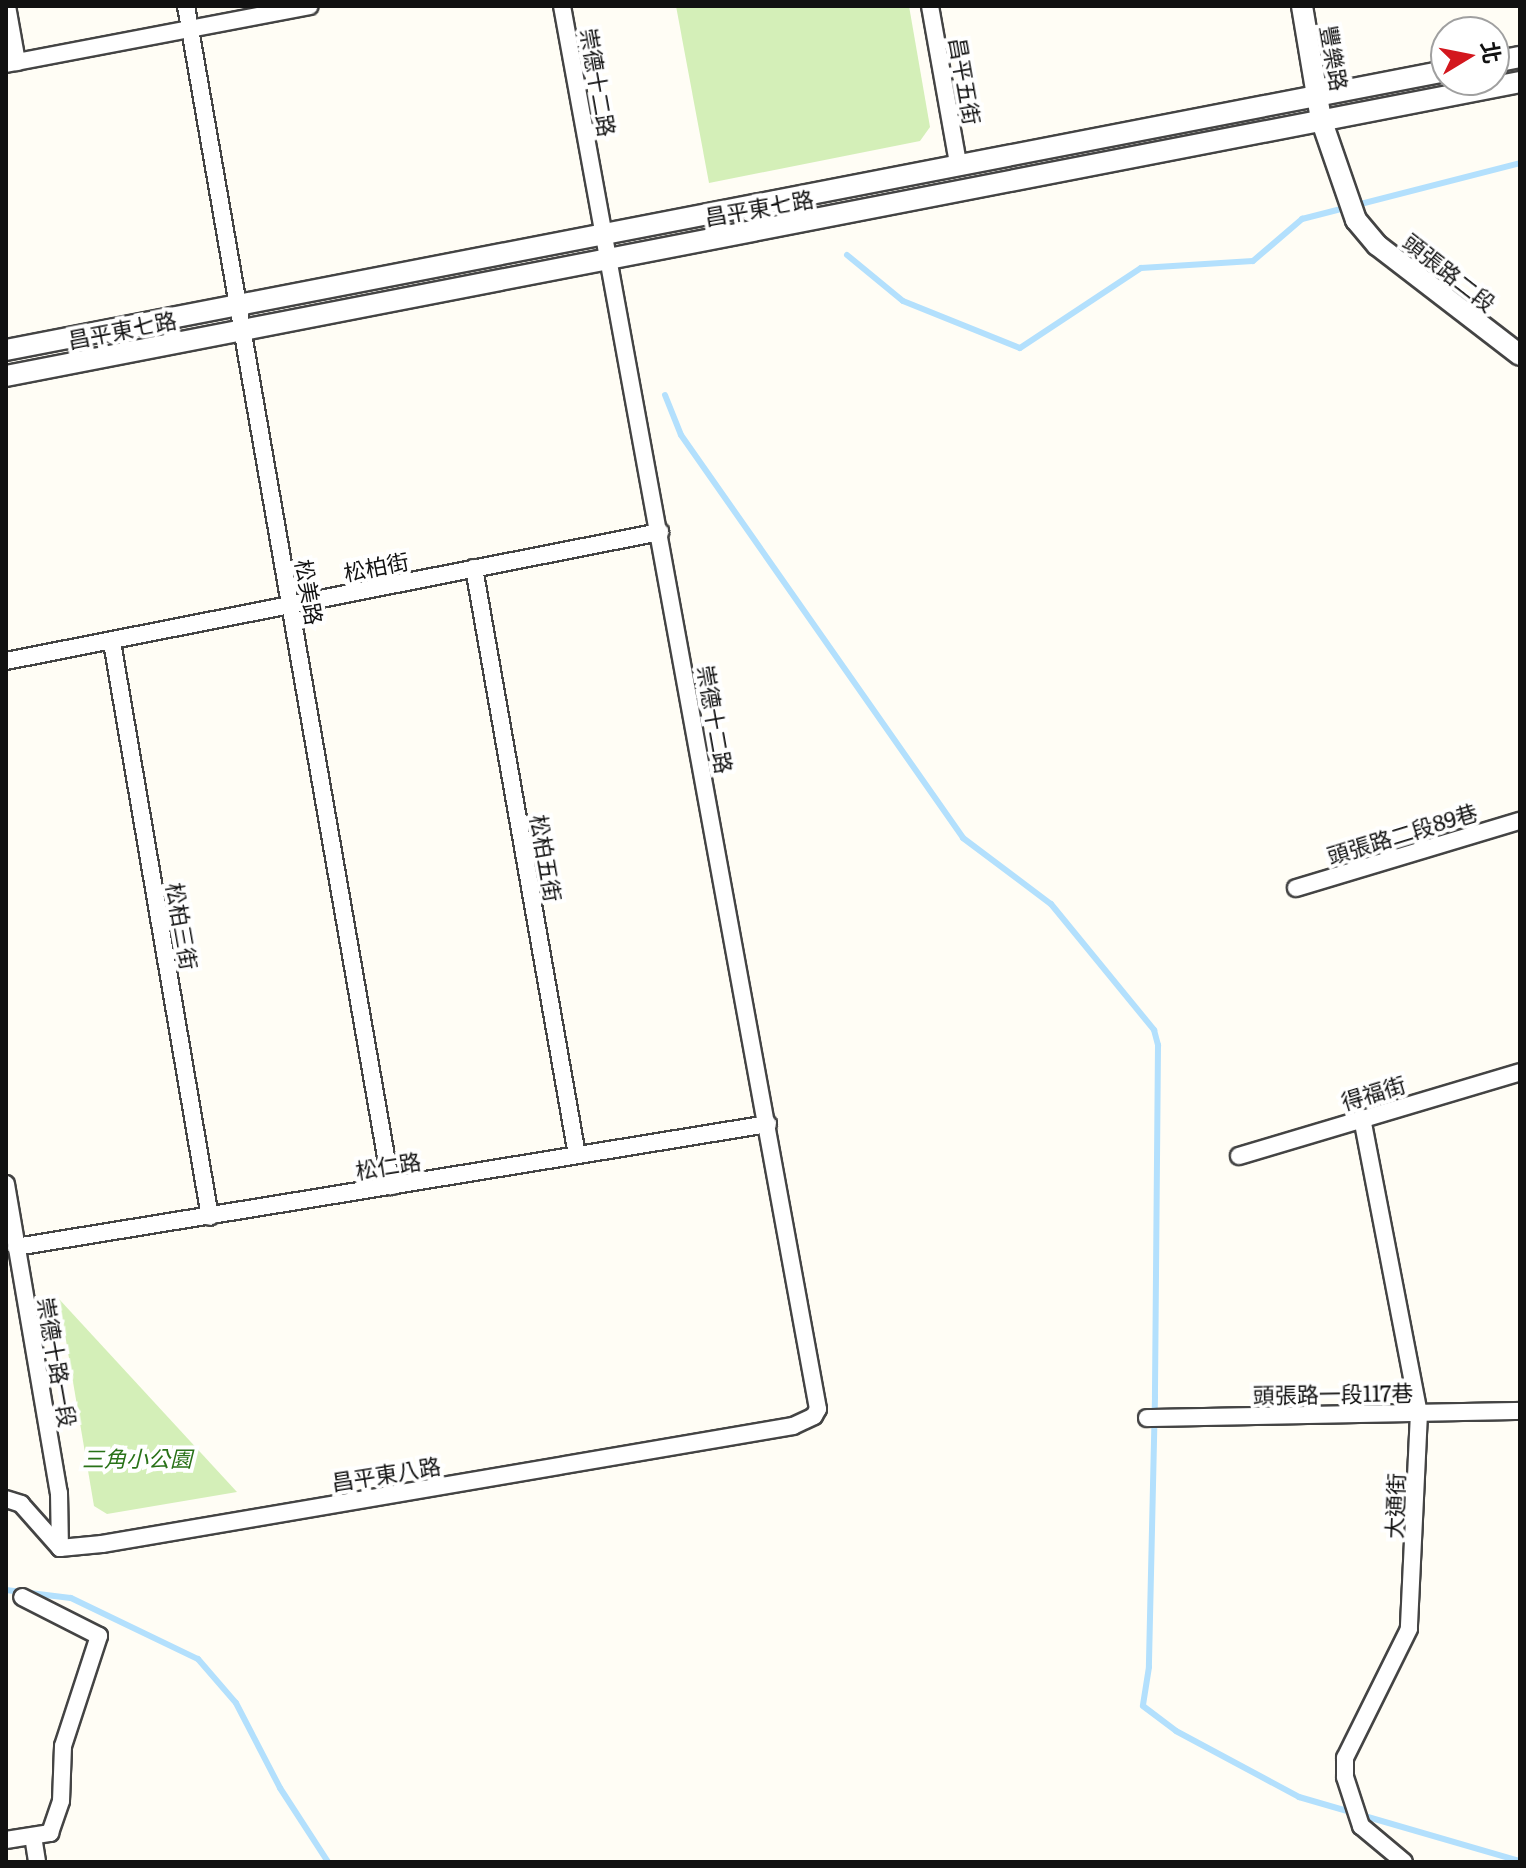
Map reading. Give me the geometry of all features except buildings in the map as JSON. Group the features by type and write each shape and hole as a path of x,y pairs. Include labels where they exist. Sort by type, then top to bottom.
{"street":[{"path":"7,6 11,63 309,6"},
{"name":"松美路","path":"186,6 391,1186"},
{"name":"崇德十二路","path":"562,6 818,1409 814,1416 793,1426"},
{"name":"昌平五街","path":"930,6 958,163"},
{"name":"豐樂路","path":"1302,6 1321,119"},
{"name":"昌平東七路","path":"6,350 603,231 1430,74"},
{"name":"昌平東七路","path":"6,376 608,259 880,210 1321,119 1520,82"},
{"name":"頭張路二段","path":"1321,119 1339,180 1356,220 1377,245 1520,355"},
{"name":"松柏街","path":"6,661 660,532"},
{"name":"松柏五街","path":"474,568 577,1155"},
{"name":"松柏三街","path":"112,642 210,1217"},
{"name":"頭張路二段89巷","path":"1296,888 1520,821"},
{"name":"得福街","path":"1239,1156 1520,1072"},
{"name":"大通街","path":"1362,1118 1419,1413 1409,1629 1345,1758 1351,1809 1361,1826 1404,1862"},
{"name":"松仁路","path":"16,1247 768,1124"},
{"name":"崇德十路一段","path":"6,1184 59,1493 60,1548"},
{"name":"頭張路一段117巷","path":"1147,1418 1520,1411"},
{"name":"昌平東八路","path":"60,1548 793,1426"},
{"path":"6,1499 21,1504 60,1548"},
{"path":"6,1840 50,1833 61,1801 63,1746 99,1636 22,1597"},
{"path":"33,1836 37,1862"}],"green space":[{"path":"676,6 909,6 930,127 920,141 709,183"},
{"name":"三角小公園","path":"59,1299 237,1492 107,1514 94,1506"}],"waterway":[{"path":"847,255 903,301 1020,348 1141,268 1253,261 1302,219 1520,163"},
{"path":"665,395 681,435 963,838 1051,904 1154,1030 1158,1045 1155,1397 1149,1667 1143,1706 1176,1731 1299,1797 1520,1861"},
{"path":"6,1590 71,1598 198,1659 236,1703 280,1788 328,1862"}]}
